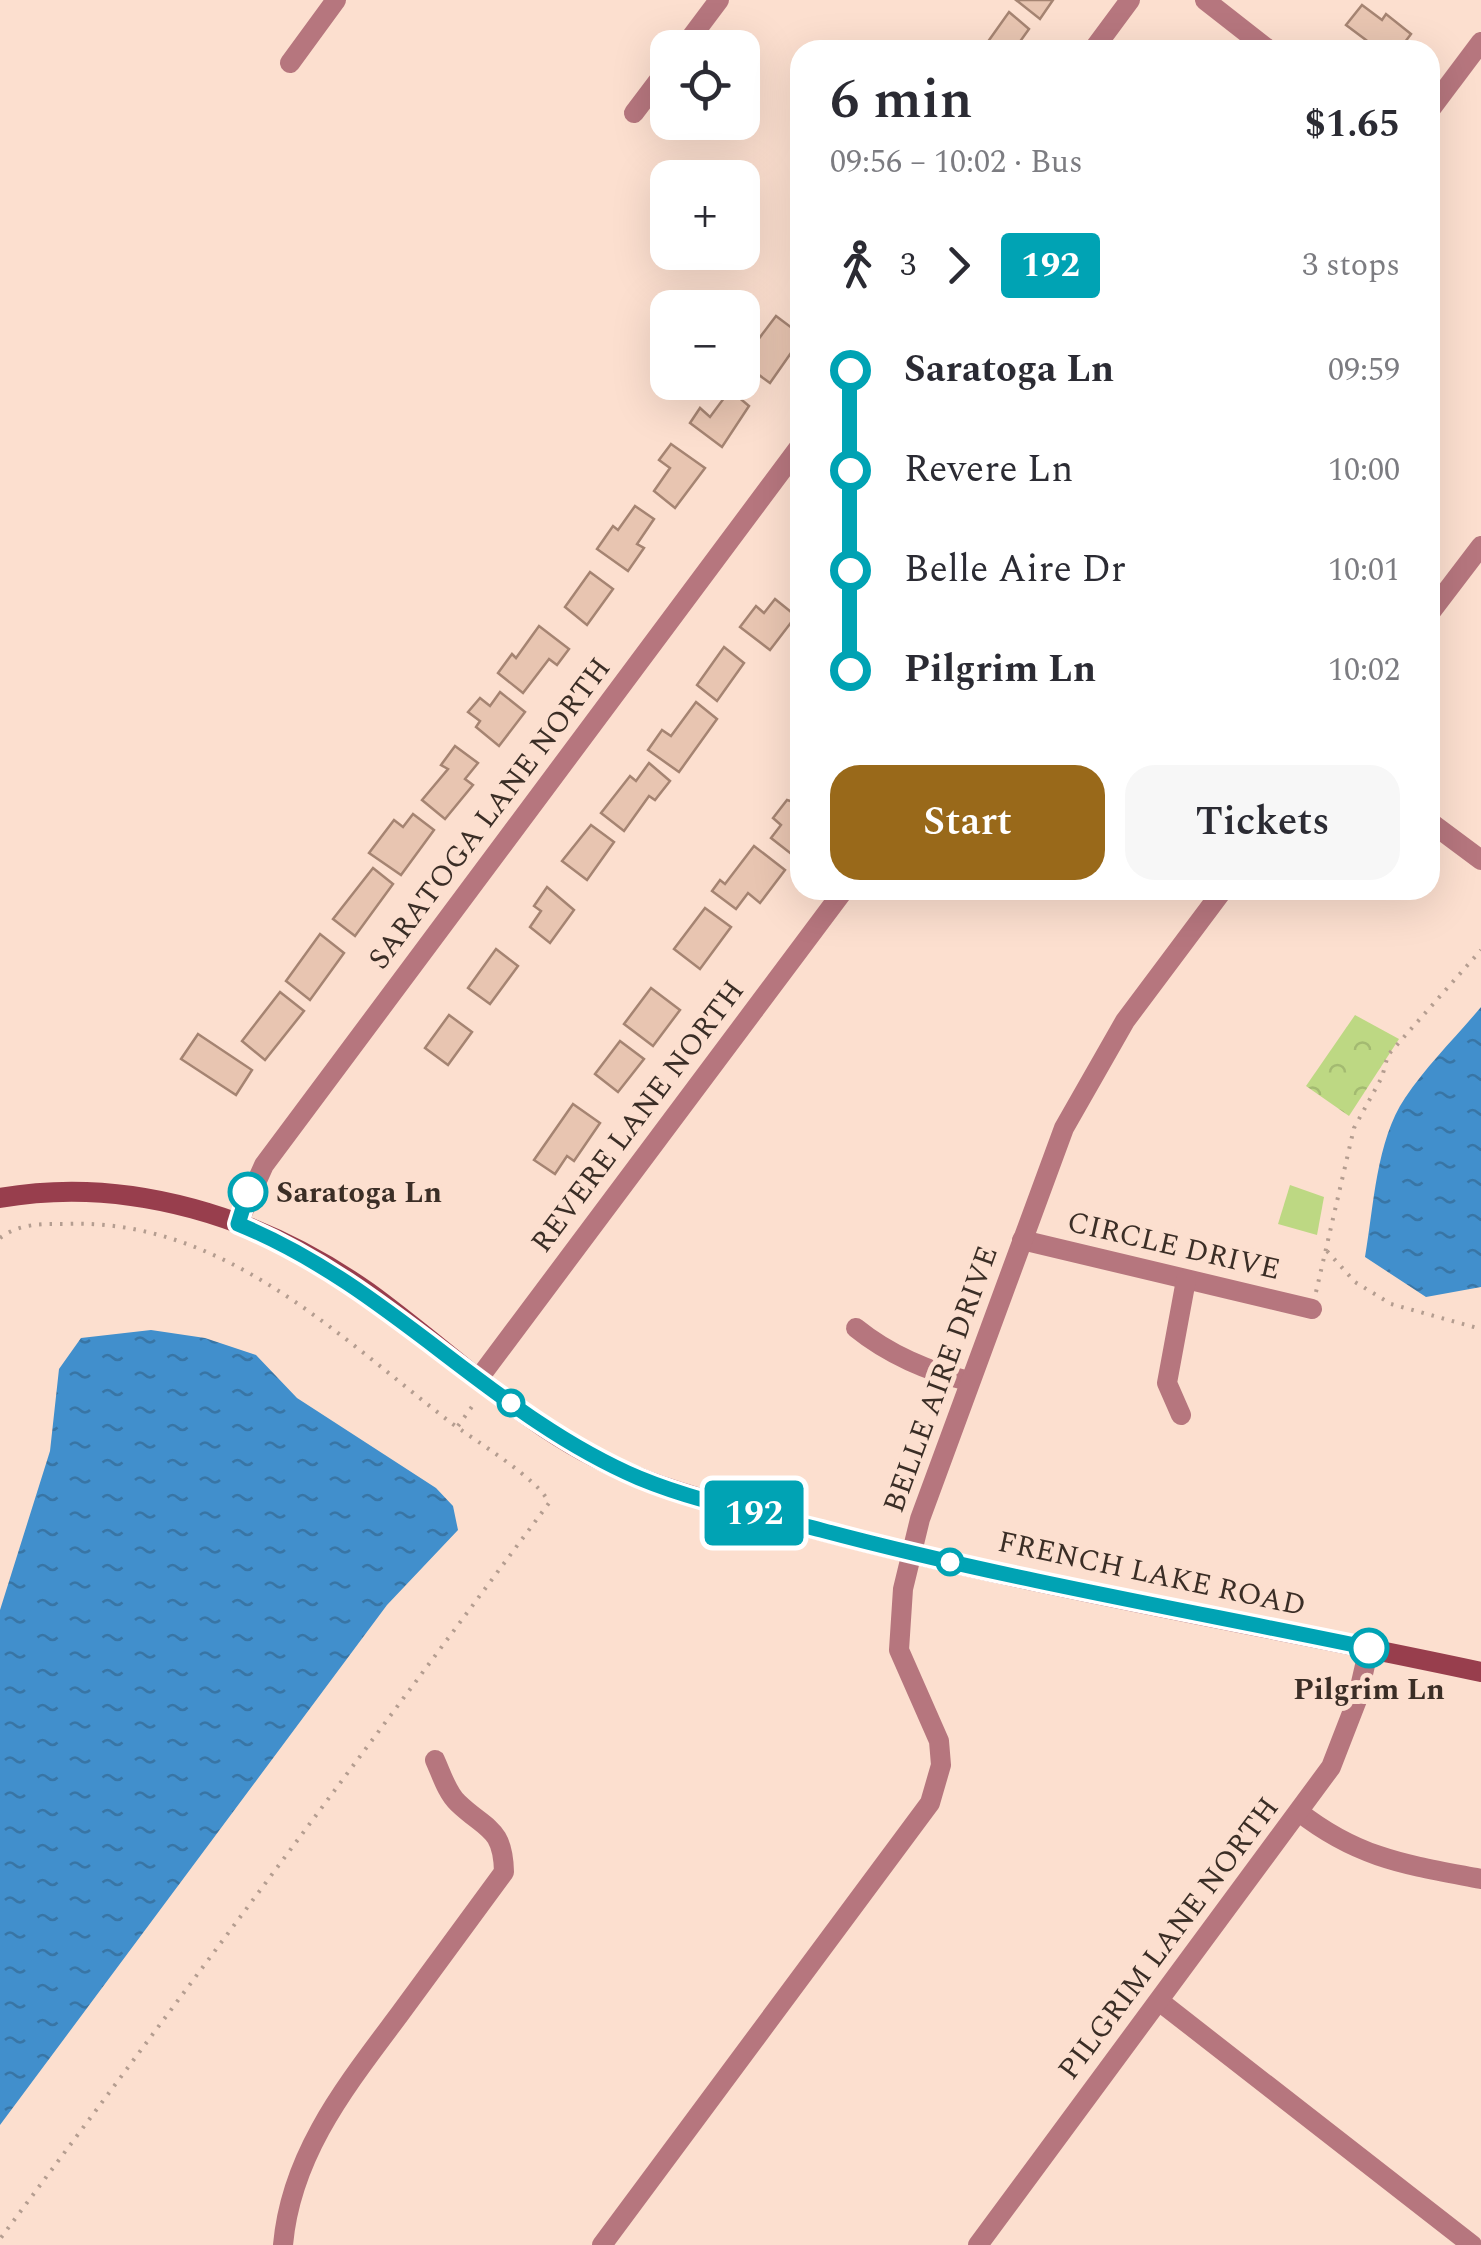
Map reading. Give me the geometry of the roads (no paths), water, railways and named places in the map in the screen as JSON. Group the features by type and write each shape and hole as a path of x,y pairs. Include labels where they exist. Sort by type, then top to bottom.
{"street":[{"path":"290,63 336,0"},
{"path":"696,30 719,0"},
{"path":"1100,40 1130,0"},
{"path":"1206,0 1256,40"},
{"path":"1440,97 1481,42"},
{"path":"634,113 650,92"},
{"name":"SARATOGA LANE NORTH","path":"238,1224 264,1165 790,459"},
{"path":"1440,601 1481,546"},
{"path":"1440,829 1481,860"},
{"name":"REVERE LANE NORTH","path":"483,1382 837,900"},
{"name":"BELLE AIRE DRIVE","path":"602,2245 930,1803 941,1765 939,1741 899,1650 898,1622 910,1554 969,1381 1064,1128 1125,1020 1215,900"},
{"name":"FRENCH LAKE ROAD","path":"0,1198 112,1194 170,1203 238,1224 321,1262 574,1446 641,1479 910,1554 1481,1672"},
{"name":"CIRCLE DRIVE","path":"1022,1240 1312,1309"},
{"path":"1181,1415 1167,1383 1186,1280"},
{"path":"856,1328 876,1344 942,1375 969,1381"},
{"name":"PILGRIM LANE NORTH","path":"978,2245 1331,1767 1344,1740 1369,1648"},
{"path":"283,2245 292,2188 313,2140 341,2094 504,1872 503,1851 495,1831 454,1800 435,1760"},
{"path":"1299,1812 1332,1838 1382,1860 1481,1879"},
{"path":"1158,2001 1472,2245"}],"water":[{"path":"1481,1007 1481,1287 1426,1297 1365,1257 1378,1174 1388,1134 1405,1098"},
{"path":"151,1330 205,1338 256,1355 297,1398 436,1488 453,1506 458,1530 387,1605 0,2125 0,1610 50,1451 59,1369 81,1338"}],"place":[{"name":"Saratoga Ln","path":"248,1192"},
{"name":"Pilgrim Ln","path":"1369,1648"}]}
